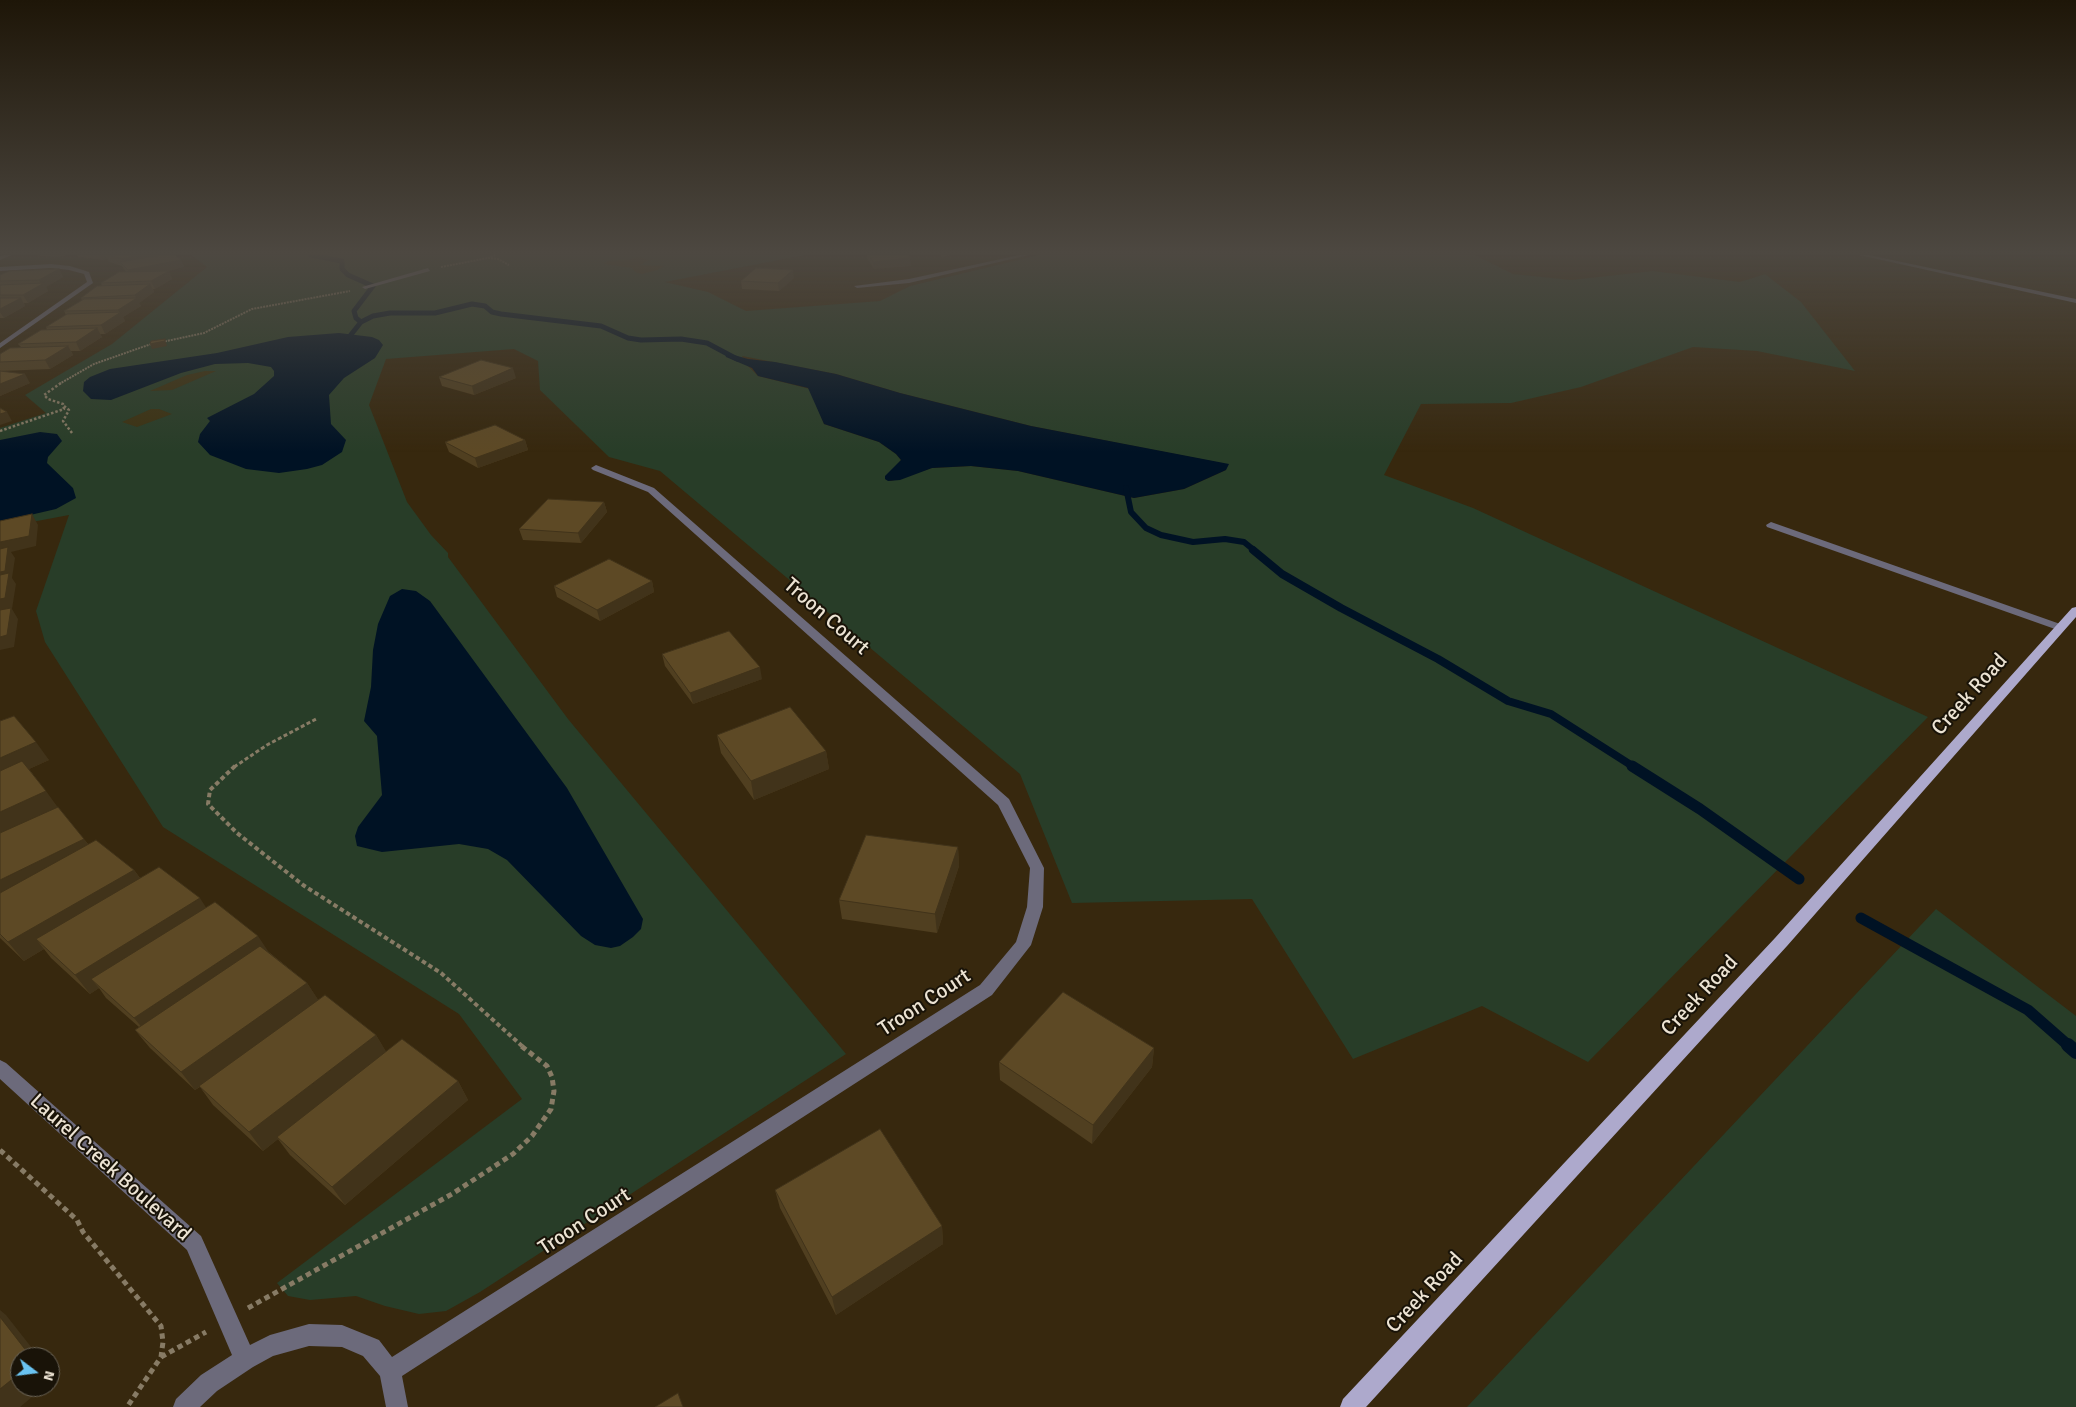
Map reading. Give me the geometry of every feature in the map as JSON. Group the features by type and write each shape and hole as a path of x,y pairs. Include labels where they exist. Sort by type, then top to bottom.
{"main road":[{"name":"Creek Road","path":"1351,1407 1781,942 2076,610"}],"street":[{"path":"0,346 36,321"},
{"name":"Troon Court","path":"390,1371 986,990 1023,945 1035,908 1037,868 1004,802 651,490 596,468"},
{"path":"1771,525 2059,628"},
{"name":"Laurel Creek Boulevard","path":"0,1068 194,1243 245,1359"},
{"path":"184,1407 209,1383 245,1359 270,1346 310,1335 342,1336 371,1348 390,1371 397,1407"}],"path":[{"path":"72,433 63,421 69,410 44,395 84,369 109,358 137,347 197,335 227,321"},
{"path":"0,431 55,414 64,406"},
{"path":"161,1357 452,1194 508,1158 532,1136 550,1109 554,1091 552,1077 547,1066 506,1034 441,974 303,885 237,833 208,804 210,790 236,765 267,745 318,718"},
{"path":"0,1150 78,1220 83,1232 161,1326 163,1342 161,1357 127,1407"}],"green space":[{"path":"141,321 1816,321 1855,371 1757,351 1693,347 1581,387 1511,403 1421,404 1384,475 1473,508 1928,717 1588,1062 1482,1006 1353,1059 1252,899 1072,903 1020,774 660,471 609,457 540,390 538,361 514,349 386,359 369,405 407,502 431,535 448,553 448,557 568,719 846,1054 480,1292 446,1311 419,1314 385,1306 356,1296 310,1300 288,1296 277,1283 522,1099 459,1014 163,827 45,642 36,611 69,515 0,528 0,428 46,413 25,395 112,344","holes":["742,356 836,374 900,393 1031,426 1221,463 1226,470 1184,489 1134,498 1018,471 971,466 932,468 891,481 885,479 901,460 896,454 879,442 824,424 810,389 758,376 747,365"]},
{"path":"1936,909 2076,1016 2076,1407 1467,1407"}],"sand":[{"path":"205,371 216,371 172,390 150,391 187,375"},
{"path":"151,409 159,409 172,414 137,427 122,422"}],"water":[{"path":"339,333 372,337 379,340 383,345 375,358 344,378 329,395 331,424 346,440 342,452 322,465 307,469 279,473 246,469 210,455 198,442 200,434 210,421 207,418 254,394 274,376 274,371 271,367 248,363 215,364 181,373 111,400 91,399 83,391 84,382 90,377 110,369 217,353 288,337"},
{"path":"725,354 748,359 775,362 836,374 900,393 1031,426 1229,464 1226,470 1184,489 1134,498 1018,471 971,466 932,468 900,480 888,481 885,479 885,476 901,460 896,454 879,442 824,424 808,388 758,376 752,368 726,357"},
{"path":"40,432 57,434 62,441 48,457 47,463 73,488 76,498 56,509 0,522 0,440"},
{"path":"402,589 416,591 430,601 567,788 643,919 641,929 620,946 611,948 595,945 581,936 507,860 488,849 459,844 382,852 357,846 355,836 358,827 382,795 377,736 364,721 371,687 373,650 378,624 390,596"}],"building":[{"path":"56,321 108,321 101,325 46,327"},
{"path":"97,328 76,342 18,344 41,330"},
{"path":"165,339 165,341 150,344 151,341"},
{"path":"68,346 45,360 0,362 0,354 10,348"},
{"path":"481,360 513,368 472,386 439,377"},
{"path":"0,371 25,374 0,384"},
{"path":"0,408 7,412 0,414"},
{"path":"495,425 525,440 475,458 445,442"},
{"path":"548,499 604,502 578,533 519,529"},
{"path":"32,514 29,536 0,542 0,521"},
{"path":"8,547 5,571 0,572 0,549"},
{"path":"609,559 652,581 597,610 554,586"},
{"path":"9,573 5,598 0,599 0,575"},
{"path":"11,608 7,635 0,637 0,610"},
{"path":"729,631 760,667 690,693 662,654"},
{"path":"790,707 826,751 751,781 717,735"},
{"path":"14,716 36,742 0,758 0,721"},
{"path":"22,761 46,791 0,812 0,771"},
{"path":"58,807 84,839 0,880 0,833"},
{"path":"866,835 958,847 935,914 839,900"},
{"path":"96,840 134,870 8,942 0,934 0,893"},
{"path":"159,867 200,898 75,975 36,939"},
{"path":"215,902 258,936 134,1018 91,979"},
{"path":"260,946 307,983 181,1072 135,1030"},
{"path":"1063,992 1154,1048 1093,1125 999,1062"},
{"path":"325,995 376,1035 249,1132 199,1086"},
{"path":"402,1039 458,1081 332,1187 277,1137"},
{"path":"880,1129 942,1226 832,1297 775,1190"},
{"path":"0,1317 23,1347 10,1347 10,1381 0,1389"},
{"path":"678,1393 683,1407 655,1407"}],"waterway":[{"path":"556,321 601,326 628,338 641,340 681,339 707,343 737,359"},
{"path":"346,341 361,322"},
{"path":"1126,488 1131,512 1146,528 1161,535 1193,542 1225,539 1244,542 1255,551"},
{"path":"1253,550 1282,574 1341,608 1438,659 1508,701 1551,714 1634,767"},
{"path":"1632,766 1700,809 1799,879"},
{"path":"1861,918 2028,1010 2069,1046"},
{"path":"2068,1045 2076,1052"}]}
